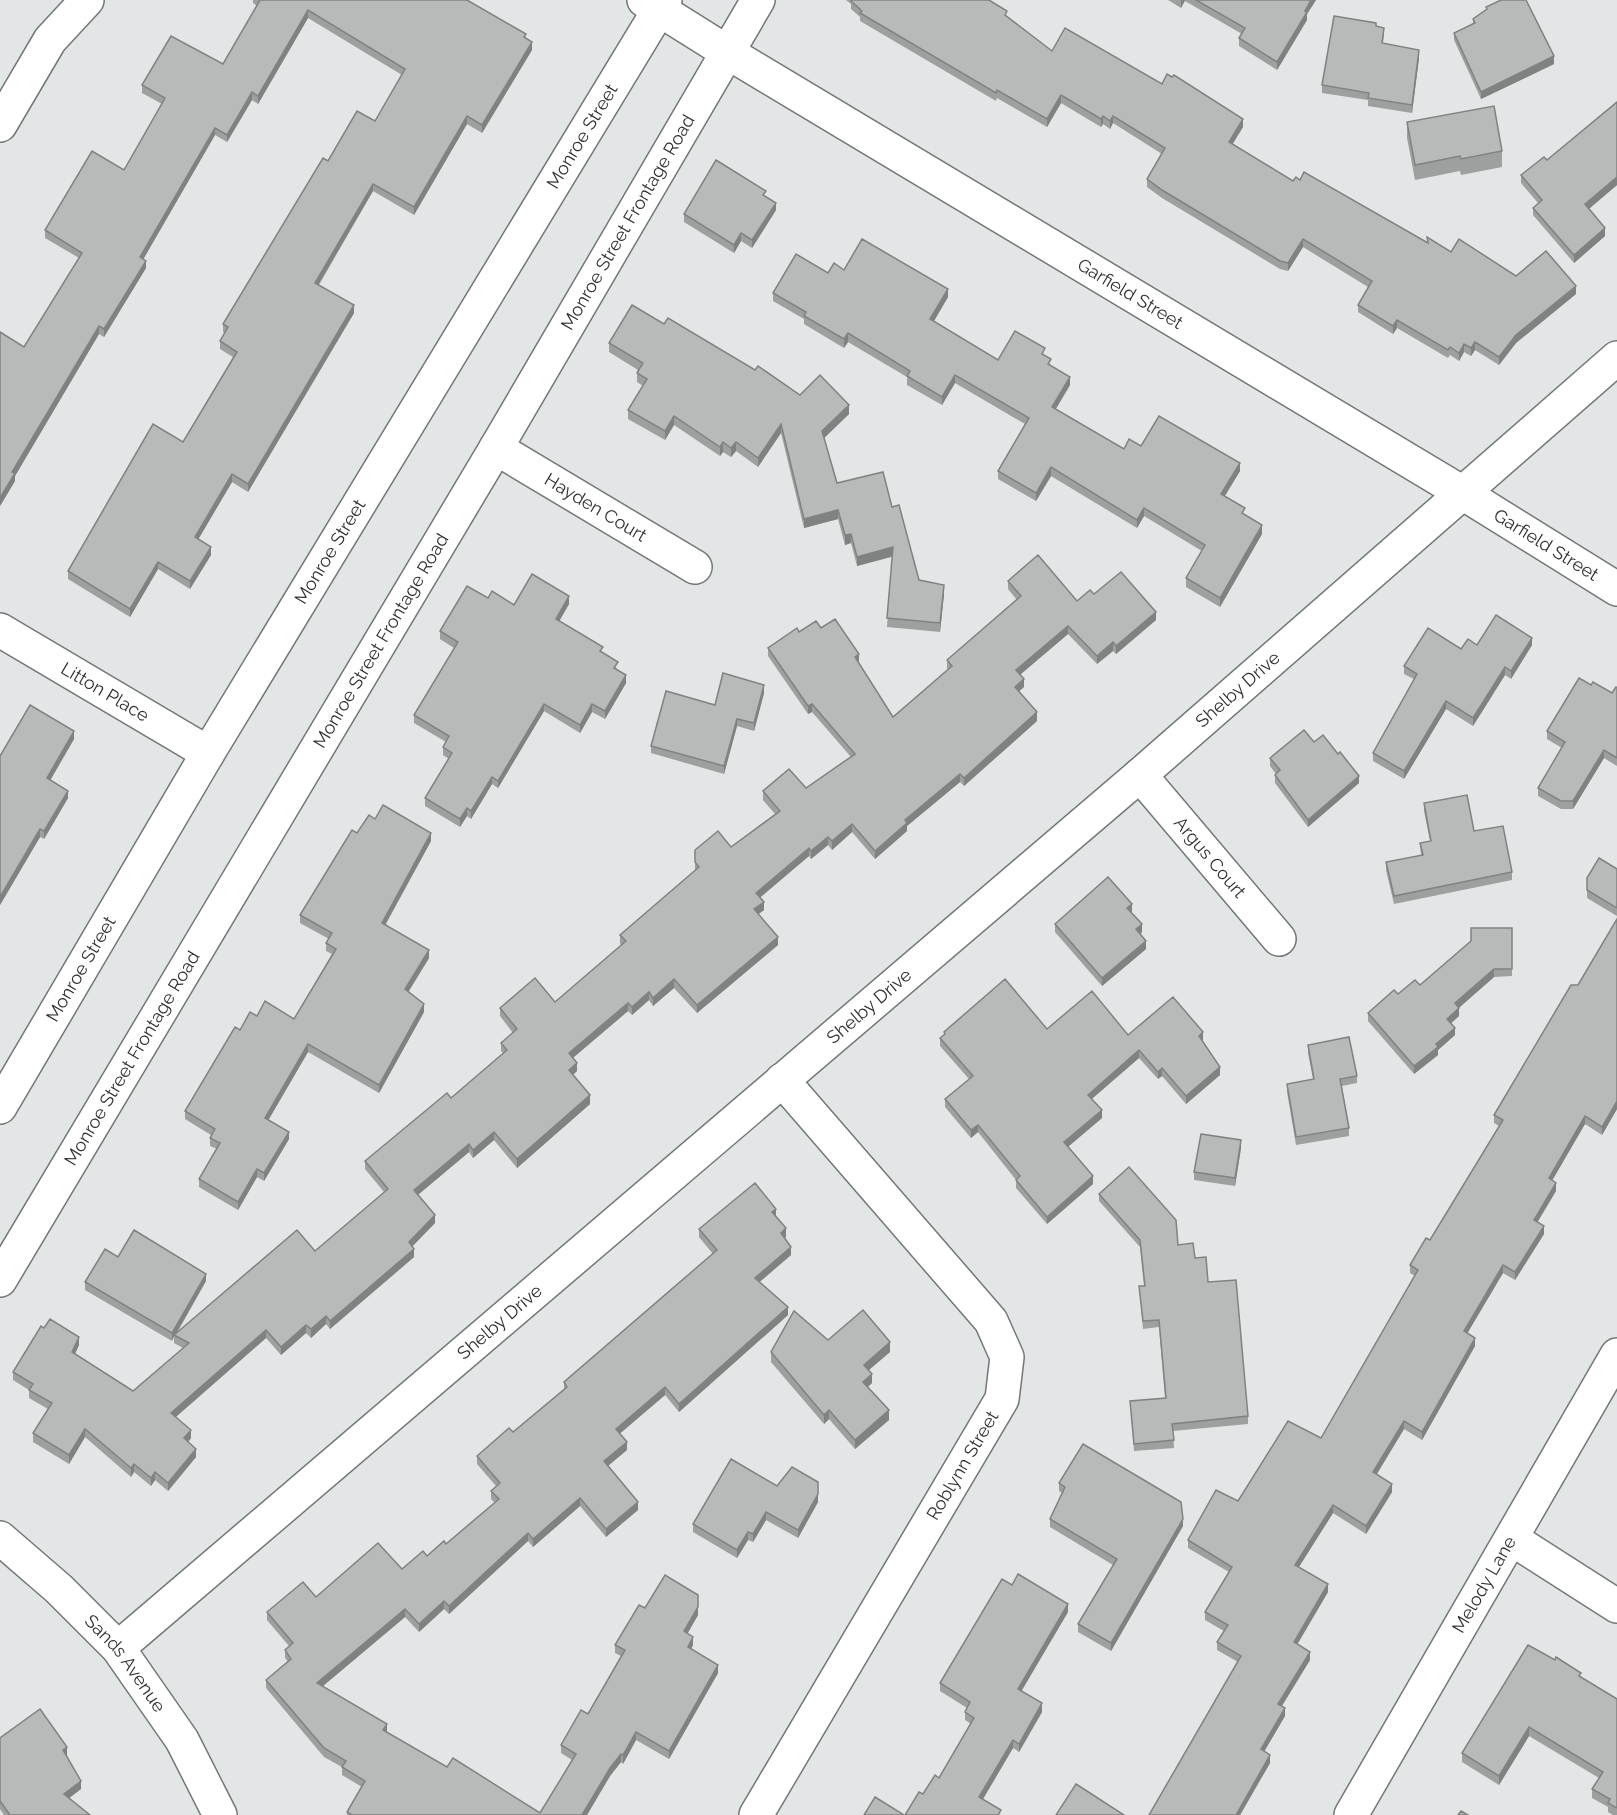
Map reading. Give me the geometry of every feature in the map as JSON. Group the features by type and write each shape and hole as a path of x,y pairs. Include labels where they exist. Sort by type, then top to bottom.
{"street":[{"path":"0,125 50,40 87,0"},
{"name":"Monroe Street Frontage Road","path":"0,1280 496,448 758,0"},
{"name":"Garfield Street","path":"656,3 727,52 1461,492 1617,589"},
{"name":"Monroe Street","path":"0,1107 208,753 656,3"},
{"name":"Shelby Drive","path":"118,1648 1140,775 1617,358"},
{"name":"Hayden Court","path":"496,448 695,567"},
{"name":"Litton Place","path":"0,630 208,753"},
{"name":"Argus Court","path":"1140,775 1279,939"},
{"name":"Roblynn Street","path":"756,1815 1002,1399 1007,1357 991,1321 782,1080"},
{"name":"Melody Lane","path":"1351,1815 1617,1355"},
{"name":"Sands Avenue","path":"0,1538 59,1589 118,1648 182,1740 220,1815"},
{"path":"1512,1539 1617,1605"}],"building":[{"path":"260,0 467,0 526,34 524,37 532,42 482,125 467,116 414,207 373,184 315,283 354,305 248,484 232,474 195,537 211,547 190,581 158,562 130,609 68,571 153,424 183,442 237,352 220,341 228,327 223,324 323,158 328,161 357,111 375,121 405,69 308,10 258,96 252,92 227,135 215,128 140,257 146,261 104,329 99,326 12,472 15,473 0,498 0,332 24,347 82,253 45,230 92,151 124,170 165,98 142,85 171,36 223,64"},
{"path":"851,0 989,0 1007,11 1005,15 1052,51 1065,28 1162,84 1167,74 1172,77 1174,75 1243,119 1229,142 1293,181 1296,177 1300,180 1304,172 1428,243 1427,237 1451,252 1459,239 1516,276 1546,251 1576,286 1516,335 1499,357 1475,342 1471,348 1464,344 1459,353 1450,347 1448,350 1397,320 1393,326 1358,305 1372,281 1303,239 1288,263 1280,261 1162,190 1147,179 1165,148 1113,116 1110,121 1103,116 1101,119 1061,95 1047,119 997,90 996,93 860,13 862,11"},
{"path":"1196,0 1311,0 1305,11 1307,12 1277,62 1239,38 1245,28"},
{"path":"1501,0 1526,0 1554,56 1481,92 1454,33 1475,23 1473,19 1487,9 1486,7"},
{"path":"1334,16 1376,23 1376,26 1384,28 1382,43 1419,50 1412,105 1368,98 1369,93 1322,85"},
{"path":"1617,102 1617,177 1585,204 1605,228 1574,255 1533,208 1542,200 1521,175 1544,157 1547,160"},
{"path":"1494,106 1502,151 1415,165 1407,122"},
{"path":"716,160 766,191 763,195 776,203 752,240 741,233 734,245 684,214"},
{"path":"862,239 948,289 930,319 998,360 1015,331 1045,348 1042,354 1051,359 1048,364 1070,377 1052,407 1124,449 1129,439 1141,446 1159,416 1240,463 1221,494 1245,508 1242,513 1262,525 1220,598 1186,578 1205,545 1144,508 1137,520 1051,467 1036,493 998,471 1029,418 955,375 942,397 907,376 910,371 848,333 844,339 804,316 806,312 773,293 796,254 828,273 834,263 844,270"},
{"path":"632,305 664,324 668,318 755,370 758,366 800,395 820,375 849,405 822,431 837,483 883,472 892,507 899,505 919,580 944,585 940,623 887,618 893,547 857,557 851,534 845,535 838,510 804,519 781,424 758,458 736,442 731,448 723,442 720,447 674,416 665,431 628,410 647,379 637,373 643,363 609,343"},
{"path":"1038,555 1077,601 1090,590 1094,594 1121,572 1156,612 1116,646 1113,642 1097,656 1068,626 1016,670 1024,679 1015,687 1037,712 964,778 960,774 905,820 907,823 875,851 852,824 832,841 828,837 811,851 809,848 756,893 764,902 754,909 778,937 697,1005 674,979 653,998 649,992 632,1007 628,1003 569,1053 577,1063 569,1070 590,1095 517,1159 494,1132 473,1150 469,1144 414,1190 435,1215 409,1242 414,1249 330,1321 326,1316 311,1329 306,1325 281,1347 266,1330 171,1413 191,1430 184,1438 196,1449 168,1483 155,1472 151,1478 134,1464 131,1468 85,1429 69,1455 33,1433 52,1403 29,1390 33,1384 13,1372 41,1326 44,1328 50,1319 79,1337 72,1352 133,1391 189,1343 174,1335 297,1230 315,1251 388,1189 365,1161 447,1093 451,1098 507,1050 501,1043 517,1029 500,1008 535,978 555,1002 626,941 620,935 699,867 695,862 695,850 718,831 731,847 780,811 763,791 789,769 806,788 855,754 812,704 808,706 768,648 797,628 799,632 816,621 821,628 835,619 859,654 855,657 893,717 952,666 947,660 1021,596 1008,581"},
{"path":"532,574 569,596 556,619 603,647 600,651 618,662 614,668 626,675 605,711 592,704 580,725 544,704 498,781 492,777 471,811 467,808 460,819 425,798 452,753 443,747 449,736 414,715 458,642 440,631 467,586 488,598 492,591 514,605"},
{"path":"1496,615 1532,638 1511,671 1505,667 1473,718 1446,701 1404,771 1373,753 1417,674 1404,666 1428,628 1461,649 1468,639 1477,645"},
{"path":"723,673 764,685 754,723 737,719 724,766 651,746 666,691 715,705"},
{"path":"1579,678 1591,685 1593,682 1612,693 1617,688 1617,758 1604,750 1573,801 1561,801 1538,788 1565,742 1547,731"},
{"path":"30,705 74,731 47,778 68,791 44,831 40,829 0,897 0,756"},
{"path":"1304,730 1314,742 1323,735 1359,776 1308,820 1275,775 1280,770 1270,758"},
{"path":"1467,795 1474,831 1503,826 1512,872 1394,896 1386,862 1423,855 1420,843 1431,841 1424,803"},
{"path":"383,805 431,833 382,923 429,950 405,989 424,1004 379,1085 308,1044 265,1118 289,1132 264,1173 257,1169 238,1202 199,1179 220,1143 210,1138 215,1129 185,1111 235,1027 240,1030 250,1012 257,1016 265,1001 294,1019 336,949 326,943 332,933 300,915 352,830 357,833 369,815 375,819"},
{"path":"1599,858 1617,869 1617,908 1587,890 1587,878"},
{"path":"1108,877 1132,904 1127,908 1142,924 1136,929 1146,941 1102,978 1055,924"},
{"path":"1617,919 1617,1101 1602,1127 1585,1116 1549,1178 1556,1183 1534,1220 1544,1226 1515,1272 1503,1265 1464,1331 1475,1338 1422,1432 1404,1421 1373,1472 1392,1484 1366,1526 1333,1505 1295,1565 1328,1584 1294,1642 1310,1652 1278,1704 1285,1708 1261,1749 1270,1755 1236,1815 1149,1815 1241,1656 1217,1642 1228,1625 1205,1612 1232,1567 1188,1540 1216,1490 1238,1501 1288,1421 1321,1438 1418,1270 1410,1265 1426,1238 1430,1240 1503,1120 1494,1115 1571,985 1578,985"},
{"path":"1471,928 1512,928 1512,969 1494,969 1455,1003 1459,1008 1447,1019 1455,1028 1436,1044 1438,1047 1414,1066 1368,1013 1394,990 1398,994 1415,980 1420,985 1471,941"},
{"path":"1005,979 1047,1029 1092,991 1128,1035 1173,997 1203,1032 1199,1036 1220,1067 1186,1096 1162,1068 1158,1072 1139,1050 1088,1095 1102,1110 1064,1142 1093,1176 1047,1217 1016,1180 1020,1176 978,1125 971,1130 945,1099 973,1076 940,1038"},
{"path":"1349,1037 1357,1076 1340,1079 1349,1128 1296,1137 1287,1084 1314,1079 1308,1045"},
{"path":"1201,1134 1241,1140 1235,1178 1194,1172"},
{"path":"1129,1167 1176,1220 1178,1245 1193,1243 1195,1258 1206,1257 1208,1282 1236,1280 1248,1416 1172,1424 1174,1440 1134,1444 1130,1401 1166,1398 1159,1320 1143,1321 1139,1286 1145,1286 1140,1240 1099,1194"},
{"path":"755,1183 776,1209 772,1212 786,1228 781,1233 791,1247 755,1278 788,1307 679,1404 665,1387 616,1429 627,1442 604,1461 638,1502 606,1529 580,1498 533,1539 528,1533 449,1606 444,1601 419,1624 405,1609 317,1683 387,1724 383,1730 447,1767 453,1758 540,1813 576,1754 561,1745 581,1710 588,1714 625,1650 615,1645 639,1605 645,1608 665,1575 698,1595 698,1607 684,1631 693,1637 688,1647 718,1665 669,1751 636,1732 623,1755 621,1754 610,1768 582,1815 352,1815 347,1812 365,1781 342,1767 346,1761 324,1748 266,1680 291,1659 285,1650 293,1643 267,1612 303,1582 316,1597 378,1543 402,1569 423,1551 427,1556 444,1541 446,1544 499,1499 491,1491 500,1483 477,1456 509,1428 513,1432 567,1387 564,1382 717,1250 699,1229"},
{"path":"134,1230 206,1274 172,1333 85,1282 105,1249 118,1257"},
{"path":"863,1310 890,1342 864,1365 872,1374 863,1382 889,1410 855,1440 829,1410 824,1415 771,1352 794,1311 828,1340"},
{"path":"1083,1444 1181,1502 1183,1519 1111,1643 1078,1624 1117,1559 1050,1519 1065,1487 1059,1483"},
{"path":"731,1459 777,1486 792,1467 818,1482 818,1494 798,1530 766,1512 753,1534 748,1532 737,1550 693,1524"},
{"path":"1018,1574 1068,1604 1018,1689 1042,1703 1019,1744 1013,1740 979,1797 1001,1810 998,1815 905,1815 919,1792 923,1794 935,1775 939,1778 974,1718 965,1712 970,1702 940,1683 1002,1579 1012,1585"},
{"path":"1528,1645 1555,1660 1556,1657 1581,1673 1579,1676 1617,1699 1617,1808 1608,1803 1610,1799 1592,1789 1603,1772 1529,1727 1499,1776 1462,1753"},
{"path":"40,1709 67,1747 63,1750 81,1781 64,1794 90,1815 10,1815 0,1801 0,1738"},
{"path":"1076,1784 1124,1815 1056,1815"},
{"path":"875,1797 904,1815 864,1815"}]}
